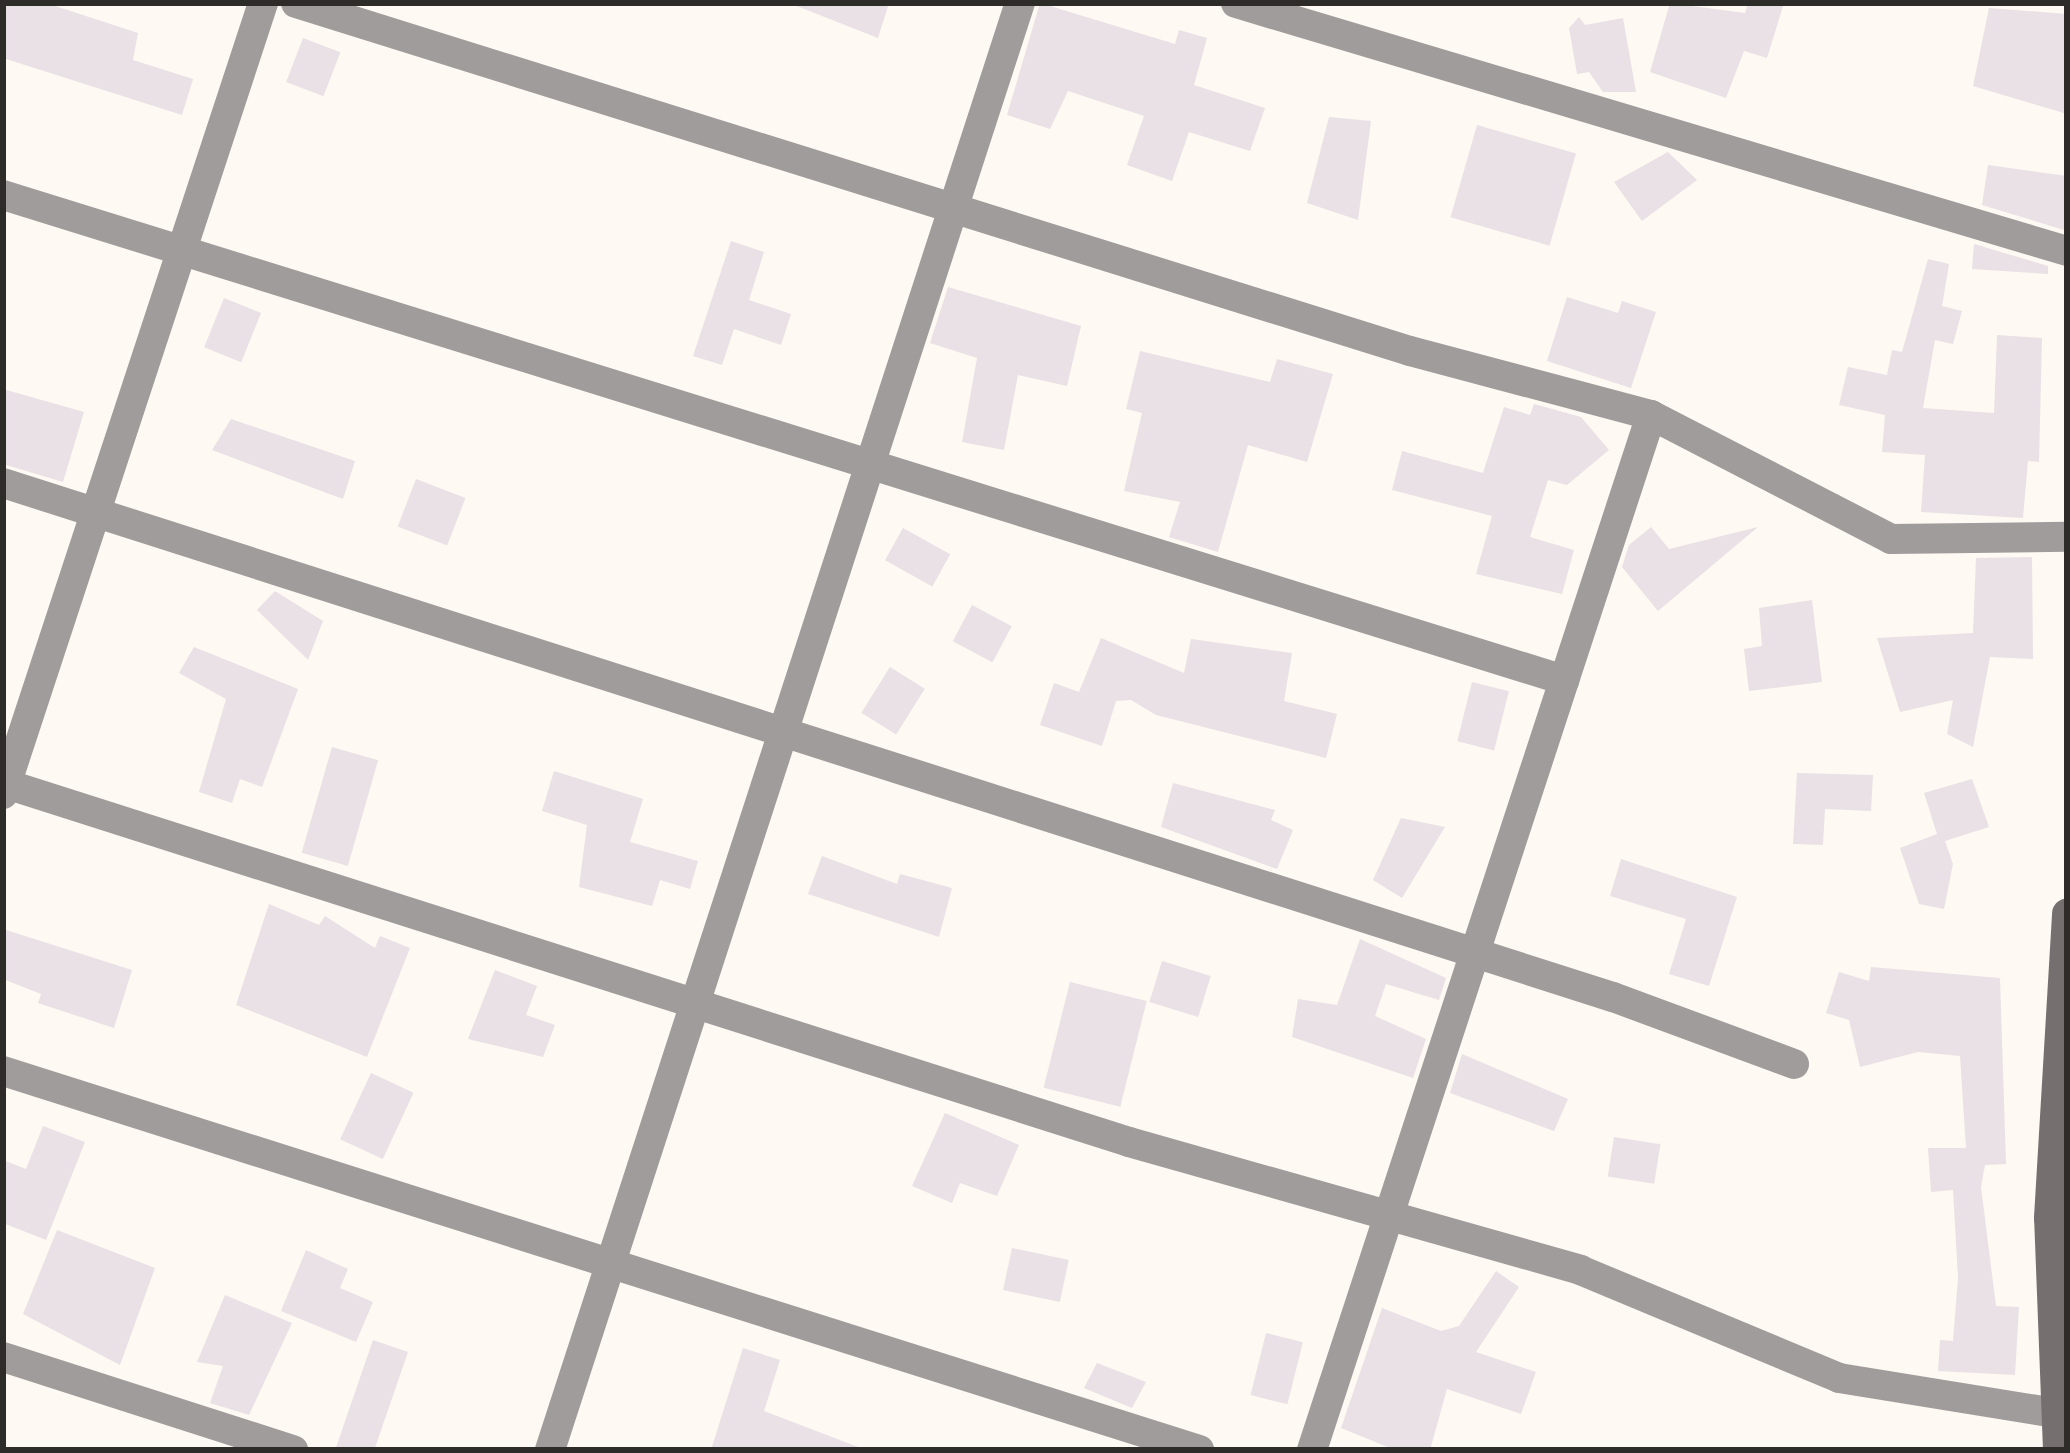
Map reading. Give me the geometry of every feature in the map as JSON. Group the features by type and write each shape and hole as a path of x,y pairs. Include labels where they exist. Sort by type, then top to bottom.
{"street":[{"path":"263,3 4,788 1129,1142 1390,1210 1580,1270 1839,1378 2056,1413"},
{"path":"296,3 1410,351 1651,415 1891,539 2067,537"},
{"path":"550,1450 788,736 1020,3"},
{"path":"1236,3 2067,251"},
{"path":"3,195 872,471 1564,680"},
{"path":"1312,1450 1651,415"},
{"path":"3,483 1794,1064"},
{"path":"2057,1450 2067,914"},
{"path":"3,1071 1199,1450"},
{"path":"3,1357 293,1450"}],"building":[{"path":"3,3 46,3 138,33 133,60 193,79 182,115 3,58"},
{"path":"789,3 889,3 878,38"},
{"path":"1040,3 1175,44 1179,30 1207,38 1194,85 1265,108 1250,151 1189,132 1172,181 1127,165 1144,116 1068,91 1050,129 1007,115"},
{"path":"1670,3 1745,13 1748,3 1784,3 1767,58 1744,51 1726,98 1650,72"},
{"path":"1989,8 2067,14 2067,114 1973,86"},
{"path":"1579,17 1585,25 1623,18 1636,92 1603,92 1589,72 1577,74 1569,28"},
{"path":"303,38 340,52 323,96 286,82"},
{"path":"1329,117 1371,121 1358,220 1307,203"},
{"path":"1477,125 1576,153 1550,246 1451,217"},
{"path":"1668,152 1697,180 1642,221 1614,182"},
{"path":"1988,165 2067,176 2064,230 1982,205"},
{"path":"731,241 764,252 749,300 791,314 781,345 734,329 722,365 693,356"},
{"path":"1974,244 2048,266 2048,274 1972,269"},
{"path":"1928,259 1949,264 1942,306 1962,311 1953,344 1935,340 1923,408 1994,413 1997,335 2042,338 2039,462 2028,461 2023,518 1921,512 1925,455 1882,452 1885,415 1839,405 1848,367 1887,375 1892,350 1902,352"},
{"path":"948,287 1081,326 1067,386 1018,375 1004,450 962,442 977,358 930,343"},
{"path":"1567,297 1618,313 1622,301 1656,312 1631,388 1547,361"},
{"path":"224,298 261,313 241,362 204,347"},
{"path":"1140,351 1270,382 1277,359 1333,374 1307,462 1248,445 1218,552 1169,537 1180,502 1124,491 1142,413 1126,409"},
{"path":"3,389 84,412 63,482 3,464"},
{"path":"1534,404 1581,417 1609,450 1567,485 1548,480 1530,537 1574,550 1562,594 1476,574 1492,516 1392,490 1402,451 1483,473 1504,407 1530,415"},
{"path":"231,419 355,461 343,499 212,450"},
{"path":"416,479 465,498 447,546 398,527"},
{"path":"1651,527 1669,549 1758,527 1658,611 1622,567 1629,545"},
{"path":"903,528 950,554 932,587 885,560"},
{"path":"2032,557 2033,659 1990,657 1973,747 1947,734 1953,700 1900,712 1877,638 1973,633 1976,558"},
{"path":"275,591 323,621 308,660 257,610"},
{"path":"1812,600 1822,682 1749,691 1744,649 1762,646 1759,608"},
{"path":"972,605 1012,626 992,662 953,641"},
{"path":"1101,638 1184,673 1191,639 1292,653 1284,701 1337,714 1326,758 1156,715 1131,700 1116,701 1102,746 1040,725 1054,683 1079,692"},
{"path":"194,647 298,689 262,787 240,779 232,803 199,792 226,699 179,673"},
{"path":"890,667 925,689 896,735 861,713"},
{"path":"1472,682 1509,691 1494,750 1457,741"},
{"path":"332,747 378,760 348,866 302,853"},
{"path":"554,771 643,799 630,842 698,861 690,889 660,880 652,906 579,887 587,825 542,811"},
{"path":"1797,773 1873,775 1871,811 1825,809 1823,845 1793,844"},
{"path":"1972,779 1989,827 1945,841 1953,864 1944,909 1919,904 1900,848 1937,834 1924,793"},
{"path":"1173,783 1275,810 1271,820 1293,830 1277,869 1161,827"},
{"path":"1401,818 1445,827 1402,898 1373,880"},
{"path":"822,856 897,884 900,874 952,888 939,937 808,894"},
{"path":"1621,859 1737,897 1709,986 1669,974 1686,919 1610,896"},
{"path":"269,904 319,925 325,916 375,948 380,936 410,948 367,1057 236,1005"},
{"path":"3,929 132,970 114,1028 38,1003 41,994 3,979"},
{"path":"1360,939 1446,978 1439,1000 1386,984 1375,1016 1426,1039 1413,1078 1292,1037 1298,999 1337,1005"},
{"path":"1162,961 1211,976 1198,1017 1149,1002"},
{"path":"1871,967 2000,978 2006,1164 1985,1165 1981,1187 1996,1306 2019,1307 2015,1375 1938,1371 1940,1340 1953,1341 1958,1278 1953,1190 1931,1192 1928,1148 1966,1148 1960,1056 1918,1052 1860,1067 1849,1020 1826,1013 1839,972 1869,981"},
{"path":"495,970 537,986 526,1015 555,1025 543,1057 468,1039"},
{"path":"1070,982 1147,1001 1120,1107 1044,1088"},
{"path":"1462,1054 1568,1099 1554,1131 1450,1093"},
{"path":"371,1073 414,1093 383,1159 340,1139"},
{"path":"945,1113 1019,1145 997,1196 960,1183 952,1203 912,1186"},
{"path":"43,1126 85,1142 46,1240 3,1223 3,1160 26,1169"},
{"path":"1614,1137 1660,1144 1654,1184 1608,1177"},
{"path":"57,1230 155,1268 120,1365 23,1314"},
{"path":"1012,1248 1069,1260 1060,1302 1003,1290"},
{"path":"306,1250 348,1269 340,1288 373,1302 356,1342 281,1311"},
{"path":"1496,1271 1519,1287 1476,1352 1536,1372 1521,1414 1447,1389 1430,1450 1395,1450 1341,1428 1382,1308 1441,1331 1459,1326"},
{"path":"225,1295 292,1323 249,1415 210,1403 223,1366 197,1362"},
{"path":"1266,1333 1303,1342 1287,1404 1251,1395"},
{"path":"373,1340 408,1352 374,1450 335,1450"},
{"path":"743,1348 780,1360 764,1411 866,1450 711,1450"},
{"path":"1097,1363 1146,1382 1132,1408 1084,1388"}]}
